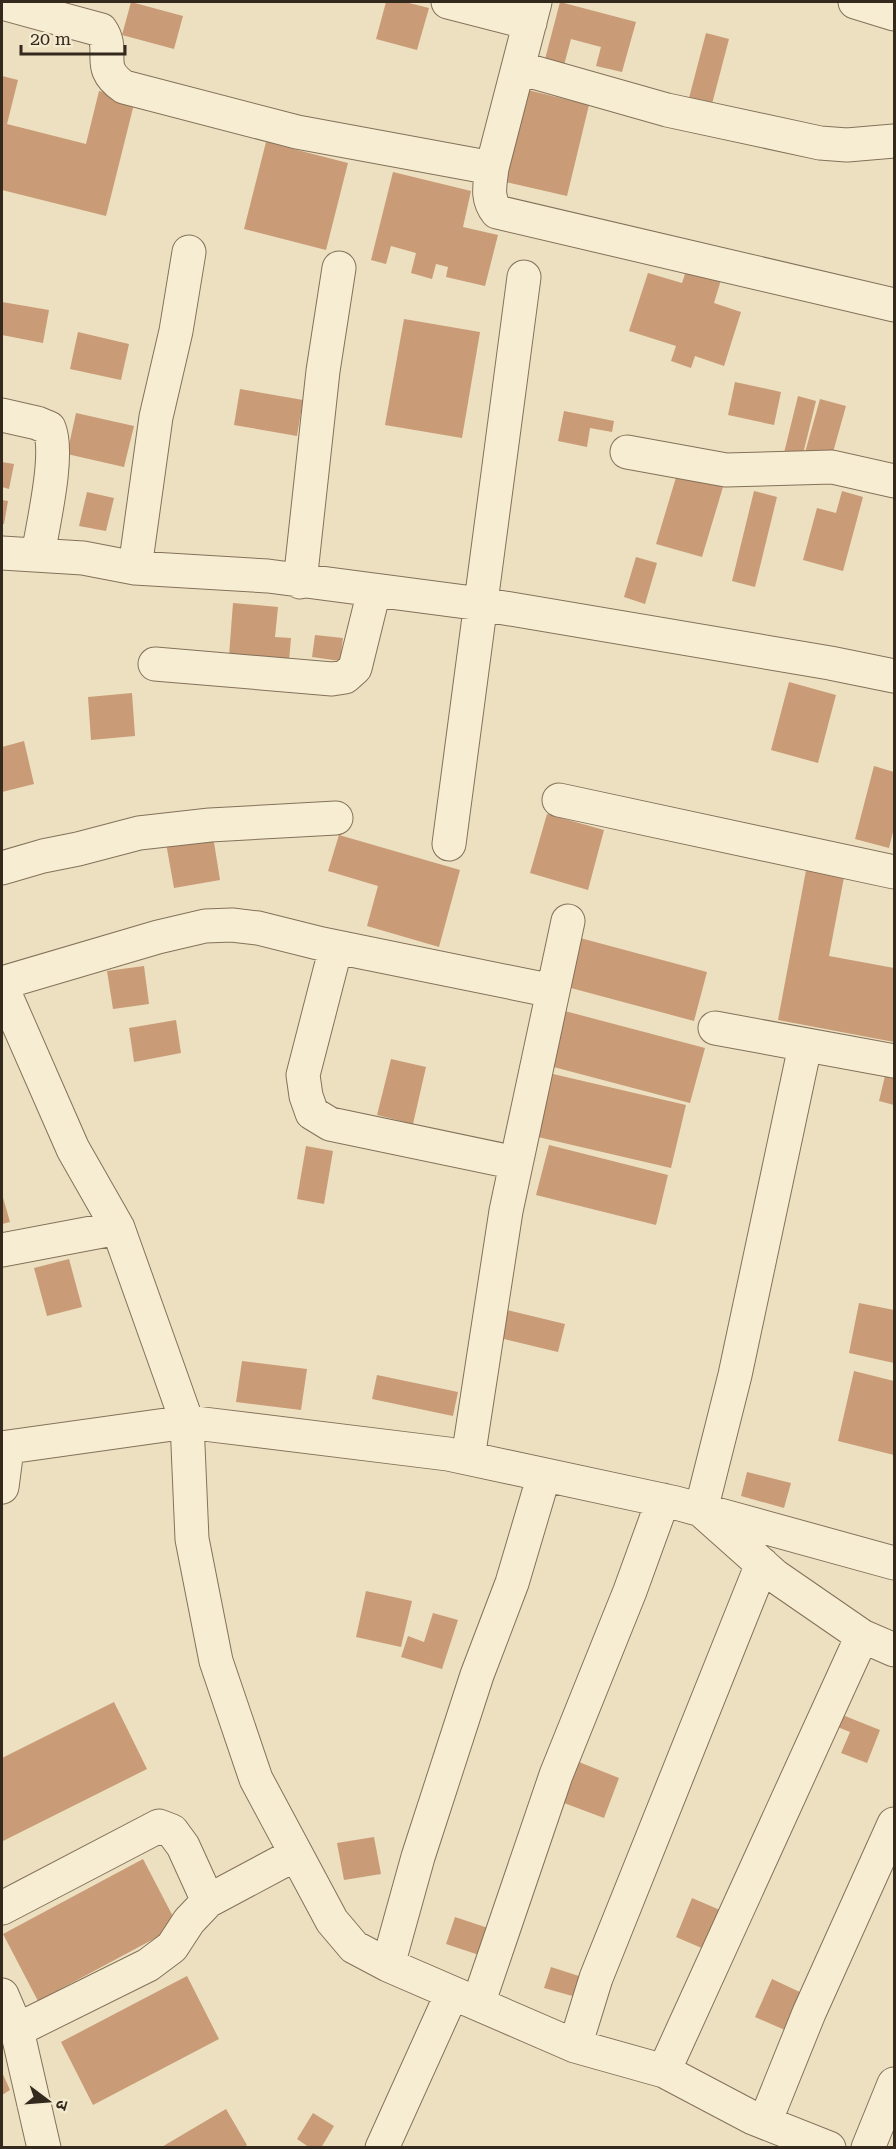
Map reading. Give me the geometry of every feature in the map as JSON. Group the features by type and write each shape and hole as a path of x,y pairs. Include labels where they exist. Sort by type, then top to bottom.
{"street":[{"path":"448,2 533,12 492,168 490,204 497,212 894,305"},
{"path":"855,2 894,14"},
{"path":"2,3 101,30 106,38 106,61 109,73 124,87 297,132 492,168"},
{"path":"519,68 667,110 820,143 847,145 894,141"},
{"path":"135,568 156,417 177,331 189,252"},
{"path":"300,582 323,371 339,268"},
{"path":"449,844 524,277"},
{"path":"2,416 38,423 49,428 53,437 52,469 38,555"},
{"path":"627,452 726,470 832,467 894,481"},
{"path":"2,553 83,558 135,568 267,576 481,604 830,663 894,676"},
{"path":"155,664 332,679 345,677 355,668 374,591"},
{"path":"558,800 894,872"},
{"path":"2,868 139,833 210,825 336,818"},
{"path":"468,1458 491,1303 516,1163 568,921"},
{"path":"553,991 336,947 258,928 232,925 205,926 158,937 2,985 74,1149 117,1228 187,1422 192,1539 216,1661 256,1779 332,1921 354,1947 388,1965 576,2046 664,2071 765,2122 829,2148"},
{"path":"336,947 303,1075 312,1113 330,1124 516,1163"},
{"path":"715,1028 894,1061"},
{"path":"701,1509 735,1375 805,1046"},
{"path":"2,1250 117,1228"},
{"path":"2,1487 4,1448 187,1422 448,1454 701,1509 894,1563"},
{"path":"388,1965 418,1857 477,1675 512,1583 544,1475"},
{"path":"382,2148 465,1998 630,1591 663,1500"},
{"path":"701,1509 775,1576 862,1636 894,1650"},
{"path":"576,2046 596,1978 762,1564"},
{"path":"664,2071 862,1636"},
{"path":"765,2122 809,2013 894,1824"},
{"path":"2,1908 159,1826 172,1831 183,1846 208,1901"},
{"path":"17,2030 148,1965 172,1947 189,1921 208,1901 296,1854"},
{"path":"2,1995 17,2030 44,2148"},
{"path":"868,2148 894,2084"}],"building":[{"path":"131,2 183,16 174,49 122,35"},
{"path":"386,2 405,2 429,8 417,50 376,39"},
{"path":"560,2 636,22 622,72 596,66 601,47 571,39 563,69 544,63"},
{"path":"706,33 729,39 712,104 689,98"},
{"path":"2,76 18,80 7,124 86,144 99,91 135,100 106,216 2,190"},
{"path":"528,90 589,105 567,196 506,182"},
{"path":"266,142 348,163 326,250 244,229"},
{"path":"393,172 471,191 463,227 498,235 485,286 446,277 448,267 436,264 432,279 411,273 416,253 391,246 386,264 371,260"},
{"path":"687,268 721,280 714,303 741,312 724,366 695,356 691,368 671,361 676,346 629,331 648,273 682,283"},
{"path":"2,302 49,310 43,343 2,335"},
{"path":"404,319 480,332 462,438 385,425"},
{"path":"78,332 129,344 121,380 70,369"},
{"path":"735,382 781,392 774,425 728,415"},
{"path":"240,389 303,400 297,436 234,425"},
{"path":"798,396 816,401 802,458 784,453"},
{"path":"820,399 846,406 830,463 804,456"},
{"path":"564,411 614,421 612,432 590,428 587,447 558,441"},
{"path":"76,413 134,426 124,467 67,454"},
{"path":"2,462 14,464 9,489 2,487"},
{"path":"677,474 723,487 702,557 656,544"},
{"path":"754,491 777,497 755,587 732,581"},
{"path":"842,491 863,497 843,571 803,560 817,508 836,513"},
{"path":"87,492 114,498 106,531 79,526"},
{"path":"2,500 8,501 4,524 2,524"},
{"path":"636,557 657,563 645,604 624,597"},
{"path":"233,603 278,607 275,637 291,638 289,661 229,656"},
{"path":"315,635 343,638 340,661 312,657"},
{"path":"789,682 836,695 818,763 771,750"},
{"path":"132,693 135,736 91,740 88,697"},
{"path":"24,741 34,784 2,792 2,747"},
{"path":"874,766 894,772 894,828 889,848 855,839"},
{"path":"547,814 604,830 588,890 530,873"},
{"path":"339,835 460,870 439,947 367,926 378,886 328,871"},
{"path":"213,836 220,880 174,888 166,843"},
{"path":"807,865 845,872 829,956 894,968 894,1042 778,1020"},
{"path":"569,935 707,972 694,1021 556,984"},
{"path":"144,966 149,1004 113,1009 107,971"},
{"path":"561,1010 705,1048 690,1103 546,1065"},
{"path":"176,1020 181,1053 134,1062 129,1028"},
{"path":"391,1059 426,1067 413,1124 377,1115"},
{"path":"888,1063 894,1064 894,1105 879,1101"},
{"path":"553,1074 686,1105 671,1168 538,1137"},
{"path":"549,1145 668,1175 656,1225 536,1195"},
{"path":"306,1146 333,1151 324,1204 297,1199"},
{"path":"2,1194 10,1222 2,1224"},
{"path":"69,1259 82,1307 47,1316 34,1268"},
{"path":"859,1303 894,1310 894,1363 849,1353"},
{"path":"507,1310 565,1324 558,1352 500,1338"},
{"path":"242,1361 307,1369 301,1410 236,1402"},
{"path":"854,1371 894,1381 894,1455 838,1441"},
{"path":"377,1375 458,1392 453,1416 372,1399"},
{"path":"747,1472 791,1483 784,1508 741,1496"},
{"path":"366,1591 412,1601 401,1647 356,1637"},
{"path":"433,1613 458,1620 442,1669 401,1657 408,1636 424,1642"},
{"path":"114,1702 147,1769 3,1841 2,1758"},
{"path":"840,1714 880,1730 867,1763 841,1753 850,1732 835,1726"},
{"path":"579,1762 619,1778 604,1818 564,1803"},
{"path":"374,1837 381,1874 344,1880 337,1843"},
{"path":"143,1859 178,1926 38,2001 3,1934"},
{"path":"692,1898 720,1910 704,1949 676,1937"},
{"path":"455,1917 491,1929 482,1956 446,1944"},
{"path":"551,1967 582,1977 576,1997 544,1988"},
{"path":"187,1976 219,2039 93,2105 61,2042"},
{"path":"772,1979 802,1993 794,2034 755,2017"},
{"path":"2,2072 10,2090 2,2095"},
{"path":"226,2109 247,2145 244,2148 160,2148"},
{"path":"313,2113 334,2126 321,2148 310,2148 297,2139"}]}
